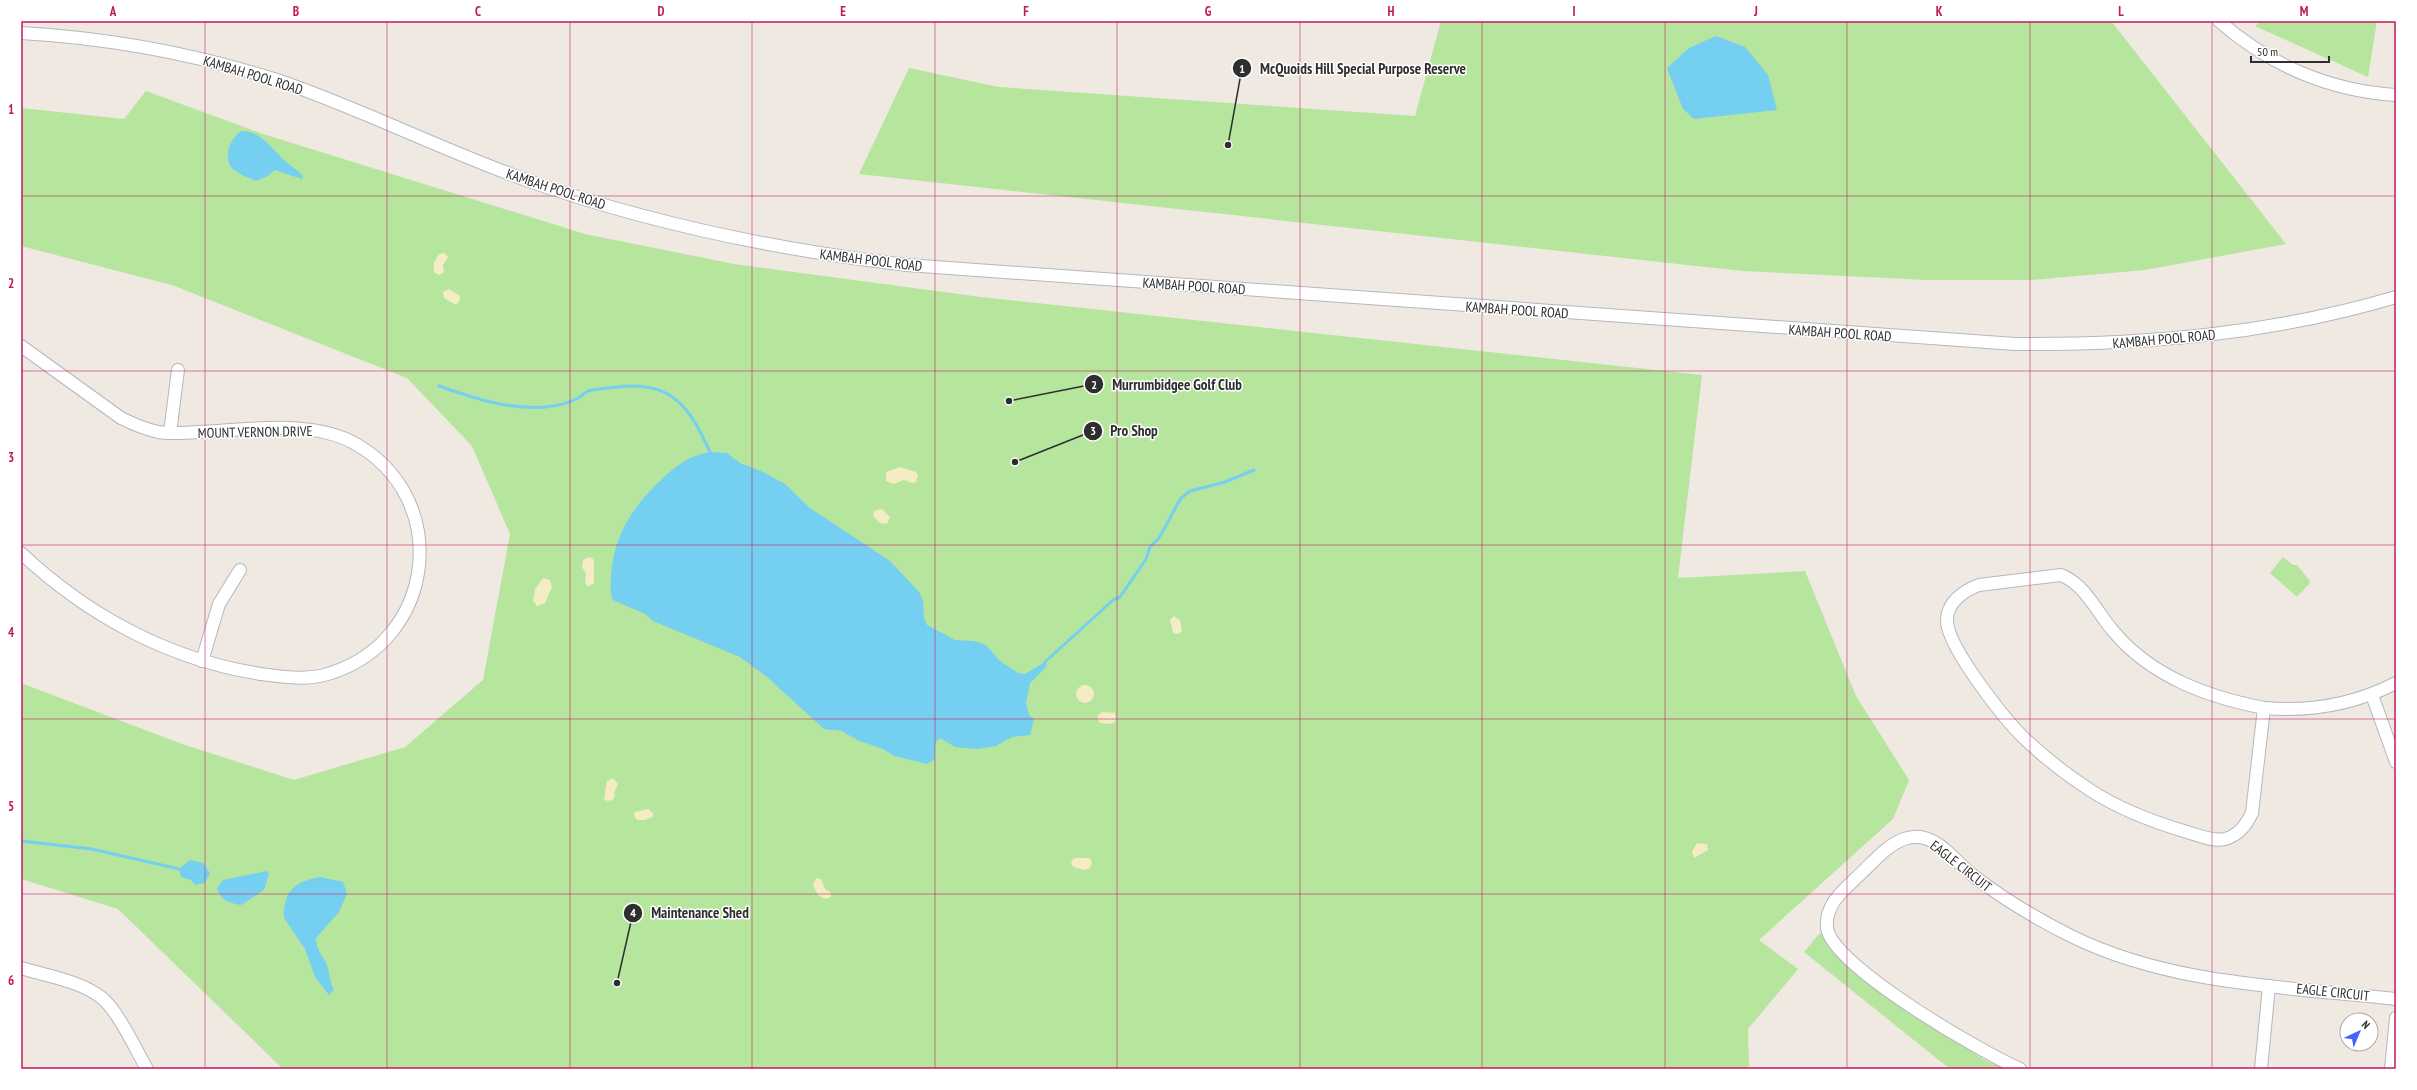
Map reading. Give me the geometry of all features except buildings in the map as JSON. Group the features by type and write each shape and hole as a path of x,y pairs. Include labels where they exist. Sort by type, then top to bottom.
{"street":[{"path":"2219,21 2246,43 2297,72 2349,89 2396,95"},
{"name":"KAMBAH POOL ROAD","path":"21,33 118,43 220,64 309,92 495,169 607,206 688,228 763,244 907,265 2015,344 2094,345 2194,338 2267,327 2340,313 2396,297"},
{"name":"MOUNT VERNON DRIVE","path":"21,346 121,418 139,427 170,433 291,429 324,432 348,440 368,452 382,464 400,485 410,503 419,539 420,568 414,592 404,615 379,646 357,662 332,673 306,678 283,677 242,671 202,661 137,635 97,613 60,587 21,553"},
{"path":"170,433 178,370"},
{"path":"202,661 220,604 240,570"},
{"path":"2264,708 2252,813 2245,826 2233,836 2214,840 2168,827 2128,811 2091,790 2056,766 2025,739 1997,708 1972,673 1950,632 1948,618 1950,608 1956,599 1969,589 1979,585 2061,575 2072,580 2081,587 2114,633 2156,669 2196,690 2229,701 2264,708 2304,709 2331,706 2372,695 2396,683"},
{"path":"2372,695 2396,762"},
{"name":"EAGLE CIRCUIT","path":"2020,1069 1964,1041 1919,1013 1877,982 1831,939 1827,929 1827,918 1831,906 1838,895 1890,846 1901,840 1919,837 1930,840 1974,877 2011,904 2095,946 2139,962 2186,974 2270,986 2396,999"},
{"path":"21,968 87,989 102,998 111,1008 147,1069"},
{"path":"2261,1069 2270,986"},
{"path":"2391,1069 2396,1018"}],"green space":[{"path":"1441,21 2111,21 2286,244 2145,270 2032,280 1927,280 1742,271 859,174 909,68 999,87 1415,116"},
{"path":"2261,21 2377,21 2368,77 2255,26"},
{"path":"146,91 263,134 585,234 734,264 981,297 1702,375 1678,578 1805,571 1856,696 1909,780 1893,819 1759,940 1798,969 1748,1029 1749,1066 1745,1069 283,1069 118,909 21,879 21,683 182,744 294,780 405,747 483,680 510,534 472,446 407,378 172,285 21,246 21,108 124,119"},
{"path":"2283,557 2293,565 2297,565 2309,580 2310,583 2297,597 2270,573"},
{"path":"1820,933 1890,999 1986,1061 2006,1069 1950,1069 1804,952"}],"sand":[{"path":"445,253 448,257 443,265 444,272 439,275 434,272 434,262 439,254"},
{"path":"449,289 460,296 460,300 456,305 444,298 443,292"},
{"path":"900,467 916,472 918,476 916,482 912,483 904,480 894,484 886,481 886,472"},
{"path":"882,509 890,517 887,524 880,523 873,516 874,511"},
{"path":"590,557 594,560 594,583 588,587 585,582 586,574 582,567 583,560"},
{"path":"543,578 550,580 552,587 545,603 537,606 533,601 535,589"},
{"path":"1174,616 1180,620 1182,631 1178,634 1173,633 1170,620"},
{"path":"1085,685 1091,688 1094,694 1091,700 1085,703 1079,700 1076,694 1079,688"},
{"path":"1102,712 1115,713 1116,721 1111,724 1100,723 1097,716"},
{"path":"613,778 618,784 614,793 615,796 613,800 607,801 604,799 607,781"},
{"path":"648,809 653,813 653,817 644,820 637,820 634,815 635,812"},
{"path":"1697,843 1707,844 1708,850 1694,858 1692,852"},
{"path":"1074,858 1090,858 1092,863 1090,868 1085,870 1073,867 1071,862"},
{"path":"816,878 821,879 825,889 831,893 831,897 825,899 818,895 813,885"}],"water":[{"path":"1716,36 1745,47 1768,75 1777,110 1694,119 1683,109 1667,68 1689,48"},
{"path":"241,131 260,137 303,176 302,179 275,170 266,177 256,181 233,169 228,157 229,147 237,134"},
{"path":"710,452 727,453 740,463 761,471 785,484 810,508 890,561 919,592 923,601 924,618 927,625 955,640 974,641 986,645 999,660 1018,673 1025,674 1045,662 1047,666 1030,683 1026,703 1029,715 1034,719 1030,735 1012,737 996,746 977,749 955,747 940,738 935,743 935,759 927,764 894,756 883,749 857,740 842,731 824,729 767,677 740,657 653,621 645,614 613,600 610,588 616,547 634,510 652,489 674,469 690,458"},
{"path":"190,860 203,863 210,873 205,883 195,885 191,880 181,877 179,869"},
{"path":"267,871 269,874 264,890 241,905 223,899 217,888 223,880"},
{"path":"321,877 343,882 347,894 339,912 316,938 318,949 327,965 334,990 329,995 315,977 305,949 284,918 286,901 288,894 292,889 304,881"}],"waterway":[{"path":"439,386 491,402 518,407 554,406 571,401 588,391 595,389 637,386 652,388 666,393 677,400 695,422 710,452"},
{"path":"1045,662 1113,600 1120,597 1146,559 1150,547 1159,538 1181,498 1190,491 1225,482 1254,470"},
{"path":"21,841 92,849 179,869"}],"place":[{"name":"McQuoids Hill Special Purpose Reserve","path":"1228,145"},
{"name":"Murrumbidgee Golf Club","path":"1009,401"},
{"name":"Pro Shop","path":"1015,462"},
{"name":"Maintenance Shed","path":"617,983"}]}
